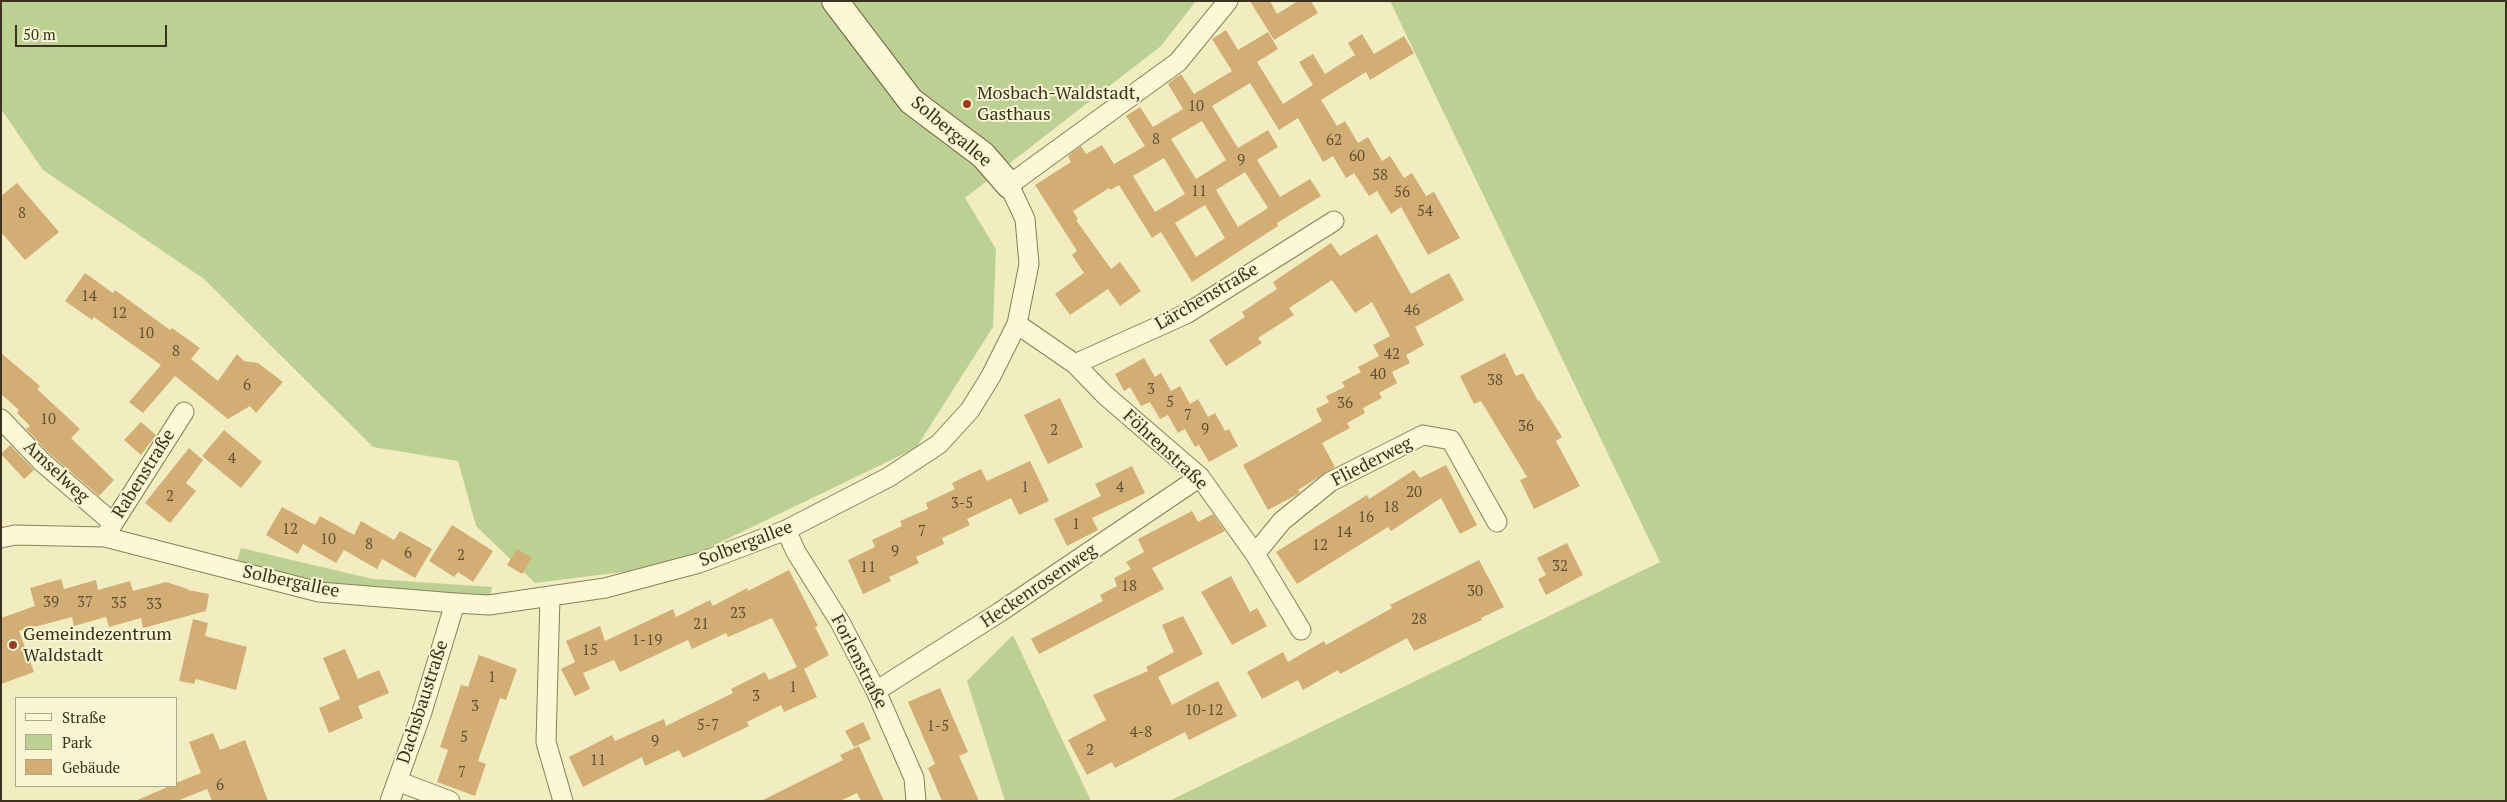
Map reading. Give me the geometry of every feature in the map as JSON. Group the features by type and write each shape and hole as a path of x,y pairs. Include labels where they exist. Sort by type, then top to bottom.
{"street":[{"name":"Solbergallee","path":"1,538 15,535 109,530 319,592 455,604 489,605 605,588 699,563 786,530 889,478 940,444 970,410 992,376 1017,324 1028,264 1025,219 1009,186 983,155 911,100 835,1"},
{"path":"1009,186 1178,62 1228,1"},
{"name":"Lärchenstraße","path":"1075,364 1186,314 1334,221"},
{"name":"Föhrenstraße","path":"1017,324 1075,364 1105,395 1200,477 1256,554 1301,630"},
{"name":"Rabenstraße","path":"109,530 184,412"},
{"name":"Amselweg","path":"1,419 109,530"},
{"name":"Fliederweg","path":"1256,554 1282,521 1330,482 1423,435 1451,440 1497,522"},
{"name":"Heckenrosenweg","path":"876,691 1008,607 1200,477"},
{"name":"Forlenstraße","path":"786,530 796,552 840,622 876,691 914,778 916,801"},
{"path":"550,597 546,742 563,801"},
{"name":"Dachsbaustraße","path":"390,801 422,712 455,604"},
{"path":"397,781 450,801"}],"green space":[{"path":"1,1 1196,1 1161,46 965,198 996,249 993,327 916,448 671,566 535,583 476,526 458,461 373,447 204,279 43,170 1,109"},
{"path":"1390,1 2506,1 2506,801 1169,801 1660,562"},
{"path":"241,548 373,579 492,587 489,605 455,603 234,570"},
{"path":"1013,635 1091,801 1005,801 967,681"}],"building":[{"path":"1250,1 1270,1 1277,14 1298,1 1311,1 1318,13 1274,40"},
{"path":"1226,30 1238,50 1268,32 1278,49 1257,62 1283,104 1313,85 1299,62 1313,54 1325,74 1355,55 1348,43 1362,34 1374,54 1404,36 1414,53 1370,80 1366,72 1321,100 1337,126 1345,121 1358,143 1368,137 1382,161 1390,156 1404,178 1412,173 1426,196 1434,192 1460,238 1428,255 1401,207 1391,214 1377,191 1369,196 1354,173 1346,178 1333,156 1323,162 1298,118 1279,130 1250,83 1212,106 1238,148 1268,130 1278,147 1257,160 1280,197 1310,179 1321,196 1277,223 1278,226 1192,282 1161,232 1152,238 1119,185 1110,190 1109,188 1073,211 1078,219 1076,220 1111,269 1120,262 1141,291 1120,306 1108,289 1070,315 1055,294 1084,273 1072,255 1077,251 1035,185 1071,162 1068,156 1081,146 1086,154 1102,145 1114,164 1145,146 1126,116 1140,107 1153,127 1183,109 1168,84 1181,74 1194,94 1232,71 1212,39","holes":["1202,121 1226,160 1196,179 1171,139","1164,158 1185,194 1155,212 1133,176","1245,172 1268,208 1238,227 1216,190","1205,205 1225,238 1196,257 1175,223"]},
{"path":"17,183 59,232 25,260 1,232 1,196"},
{"path":"1377,234 1411,294 1449,273 1464,300 1415,327 1424,345 1406,355 1410,363 1392,372 1397,383 1379,393 1382,398 1363,408 1365,413 1347,423 1350,428 1322,443 1335,467 1298,490 1300,492 1296,495 1268,510 1243,465 1322,421 1316,409 1329,402 1326,396 1345,387 1342,382 1361,372 1358,367 1379,356 1373,345 1390,336 1372,302 1355,313 1332,280 1289,308 1294,315 1258,338 1262,343 1226,366 1209,340 1245,317 1242,312 1277,289 1273,282 1331,243 1340,256"},
{"path":"85,273 113,293 115,290 170,330 172,328 200,348 191,359 218,381 237,354 244,361 258,363 283,382 256,413 250,406 228,419 175,376 143,413 129,402 161,365 94,317 92,320 65,301"},
{"path":"1,353 40,386 37,389 80,429 71,438 114,480 99,496 50,454 26,429 30,426 17,413 19,410 1,394"},
{"path":"1505,353 1516,376 1523,373 1538,401 1562,437 1556,441 1580,486 1534,509 1520,480 1527,477 1481,401 1474,404 1460,376"},
{"path":"1144,358 1155,377 1161,373 1171,391 1180,386 1190,404 1198,399 1208,417 1215,413 1225,431 1229,429 1238,446 1209,462 1199,445 1195,447 1185,429 1178,433 1168,415 1160,419 1150,402 1141,406 1130,387 1124,391 1115,374"},
{"path":"1060,398 1083,447 1048,464 1024,415"},
{"path":"141,422 156,435 141,455 124,440"},
{"path":"224,430 262,462 241,488 202,456"},
{"path":"10,445 34,470 24,479 1,454"},
{"path":"189,448 203,460 186,483 196,491 170,523 145,503"},
{"path":"1030,461 1049,501 1019,515 1011,498 967,519 970,525 942,538 944,544 916,557 919,563 889,577 891,581 863,594 848,560 875,547 872,540 902,526 900,521 928,509 926,503 955,489 952,483 981,469 987,481"},
{"path":"1446,465 1477,525 1460,534 1441,498 1391,531 1388,527 1297,584 1276,552 1367,495 1369,499 1414,470 1420,478"},
{"path":"1132,466 1145,493 1092,518 1098,530 1067,546 1054,519 1101,496 1095,484"},
{"path":"282,507 315,525 320,516 354,535 361,521 394,540 400,531 432,549 415,578 382,559 377,569 344,550 336,563 303,544 298,554 266,535"},
{"path":"1192,511 1198,522 1213,514 1225,531 1152,568 1164,589 1039,654 1031,639 1103,601 1100,595 1117,586 1114,578 1131,569 1126,562 1144,552 1138,539"},
{"path":"452,525 493,551 473,582 458,572 454,577 429,561"},
{"path":"1567,543 1583,575 1546,595 1538,579 1546,575 1537,558"},
{"path":"517,549 532,558 522,574 507,565"},
{"path":"1479,560 1504,607 1481,618 1482,620 1414,651 1407,638 1340,674 1338,670 1303,690 1298,680 1262,699 1247,672 1283,652 1288,662 1324,641 1326,645 1392,608 1390,605"},
{"path":"789,570 818,626 815,627 829,655 804,669 817,697 784,712 781,705 747,722 749,726 683,758 679,750 645,766 642,757 583,787 569,757 612,735 615,741 664,719 666,726 733,693 731,689 765,672 769,680 797,667 772,618 728,637 726,633 692,649 688,640 620,672 614,660 583,673 590,689 575,696 561,669 575,662 566,641 600,626 605,641 673,609 676,617 710,600 713,606 747,588 748,591"},
{"path":"1231,576 1250,612 1257,608 1267,626 1232,645 1201,592"},
{"path":"61,579 64,589 96,580 98,590 130,581 133,591 166,582 188,590 209,594 206,611 143,628 141,618 109,627 106,617 74,626 72,617 19,631 34,672 1,684 1,618 35,606 30,588"},
{"path":"1183,616 1203,654 1158,677 1172,705 1218,681 1237,716 1189,740 1185,732 1115,768 1112,762 1087,775 1068,740 1106,720 1093,695 1148,671 1146,667 1174,652 1162,625"},
{"path":"193,619 208,623 205,636 247,647 236,690 196,679 194,684 179,681"},
{"path":"345,649 358,679 379,670 389,693 358,706 363,718 329,733 319,708 340,699 323,658"},
{"path":"479,655 517,669 506,700 500,698 478,761 486,764 475,796 437,782 448,750 440,747 461,685 468,687"},
{"path":"940,688 968,752 959,756 979,801 942,801 928,768 935,764 908,702"},
{"path":"863,722 871,739 854,747 845,731"},
{"path":"213,733 220,750 245,740 268,801 212,801 207,789 177,801 135,801 168,787 178,787 178,782 201,773 189,742"},
{"path":"859,746 884,801 861,801 857,793 840,801 761,801 843,760 840,755"}],"place":[{"name":"Mosbach-Waldstadt, Gasthaus","path":"967,104"},
{"name":"Gemeindezentrum Waldstadt","path":"13,645"}]}
